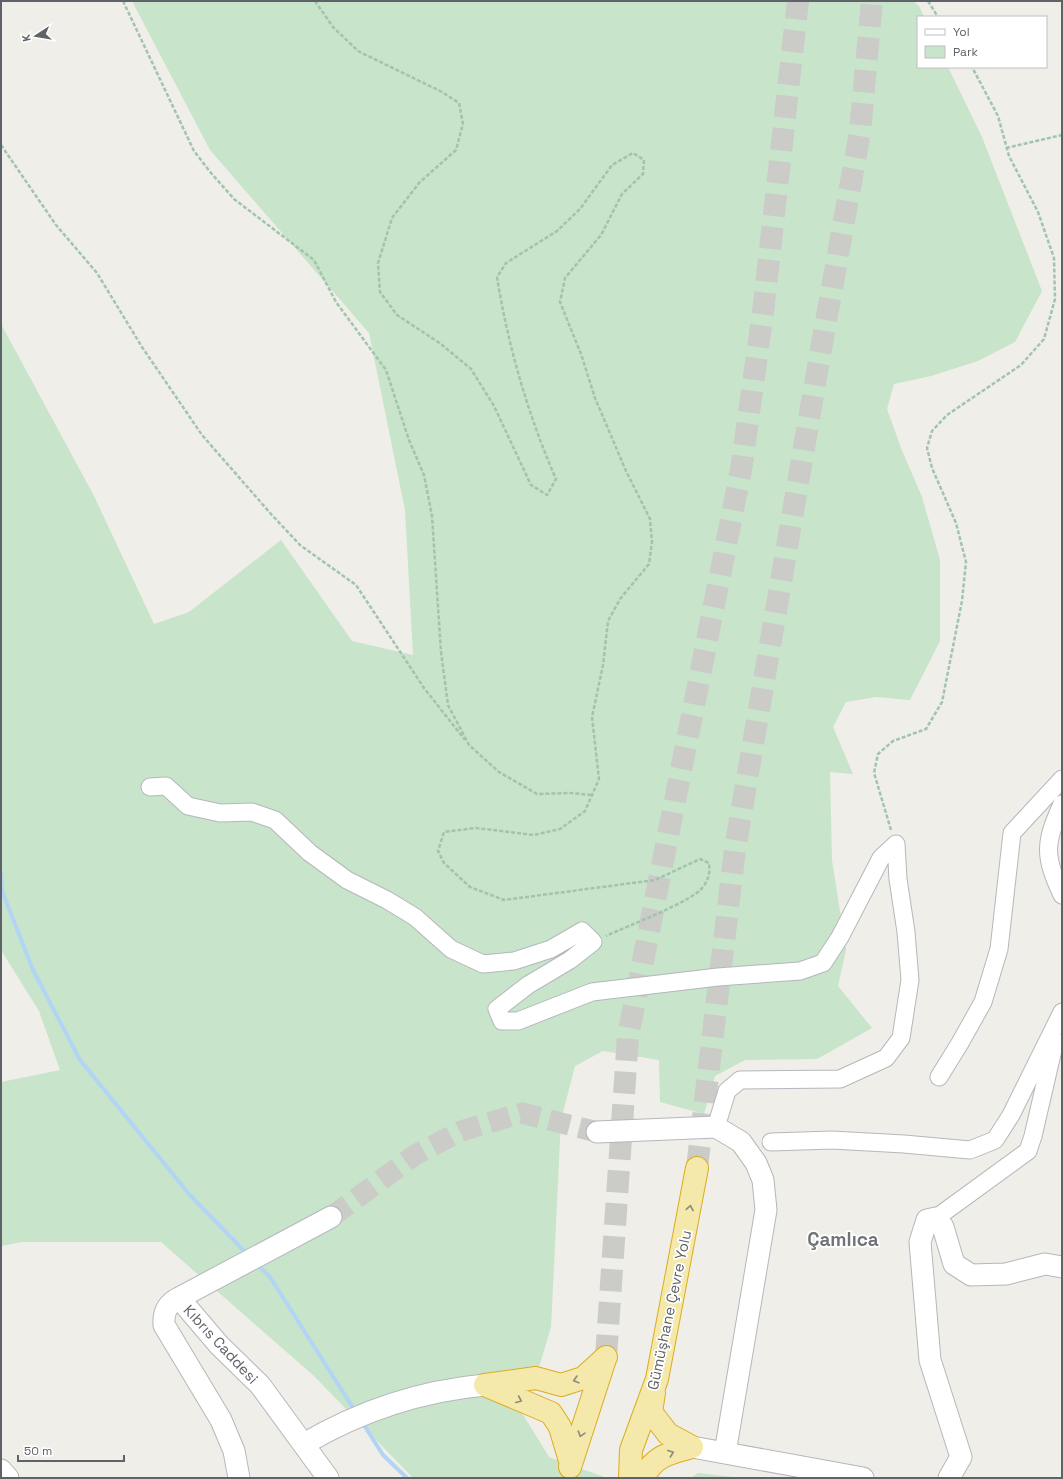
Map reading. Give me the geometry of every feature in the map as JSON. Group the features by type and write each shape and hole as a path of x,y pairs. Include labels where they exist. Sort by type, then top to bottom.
{"highway":[{"name":"Gümüşhane Çevre Yolu","path":"630,1478 631,1450 657,1379 697,1168"},
{"path":"485,1386 536,1378 561,1385 583,1378 606,1357 570,1471"},
{"path":"657,1379 651,1412 668,1434 692,1447"},
{"path":"485,1386 551,1413 560,1427 570,1471"},
{"path":"643,1478 649,1466 656,1460 671,1453 692,1447"}],"street":[{"path":"939,1077 983,1002 999,949 1012,833 1062,779"},
{"path":"150,787 166,786 188,806 220,813 252,812 275,820 310,854 347,880 387,900 415,917 450,949 483,964 514,962 551,949 582,931 593,942 570,960 528,986 498,1010 502,1021 518,1021 592,992 718,977 800,971 823,962 840,937 881,858 896,844"},
{"path":"1062,804 1051,829 1048,856 1062,895"},
{"path":"716,1127 727,1091 740,1080 840,1079 886,1058 901,1038 910,980 906,932 898,879 896,844"},
{"path":"771,1142 832,1140 904,1144 970,1150 995,1140 1011,1115 1061,1014"},
{"path":"949,1478 961,1457 930,1360 920,1242 927,1220 936,1218 1028,1151 1034,1136 1061,1014"},
{"path":"597,1132 716,1127 742,1142 756,1163 763,1180 766,1210 725,1453"},
{"path":"184,1295 331,1218"},
{"path":"936,1218 943,1227 954,1264 971,1275 1006,1274 1045,1264 1062,1267"},
{"name":"Kıbrıs Caddesi","path":"239,1478 234,1451 221,1420 164,1325 163,1317 168,1306 184,1295 219,1345 260,1385 328,1478"},
{"path":"304,1444 322,1433 365,1414 421,1394 456,1388 485,1386"},
{"path":"692,1447 863,1478"},
{"path":"1,1470 8,1478"}],"path":[{"path":"124,1 194,150 211,173 234,199 314,260 336,302 386,370 409,440 424,475 432,516 441,652 448,705 469,745"},
{"path":"315,1 333,27 358,51 442,92 459,103 463,124 456,150 420,183 392,218 378,263 380,292 397,315 441,344 471,369 494,406 530,485 547,495 556,479 538,438 511,347 503,315 497,277 506,263 557,231 580,209 612,165 633,153 644,160 643,174 622,194 601,235 565,278 560,302 581,354 594,398 626,472 650,519 652,542 649,564 620,599 608,621 603,665 592,717 599,779 585,811 560,829 534,835 476,828 444,832 438,851 444,863 470,887 504,900 655,880 700,859 709,863 710,874 703,888 683,902 593,942"},
{"path":"928,1 937,16"},
{"path":"896,844 874,772 878,754 893,742 926,729 942,702 962,602 966,562 956,523 932,468 928,448 932,431 947,415 1021,365 1044,339 1055,299 1054,258 1052,251 1038,212 1009,156 998,116 973,68"},
{"path":"1006,148 1062,135"},
{"path":"1,145 56,225 97,273 142,347 202,435 300,545 356,585 424,688 469,745 499,772 537,794 570,792 592,796"}],"green space":[{"path":"132,1 913,1 919,6 924,16 917,16 917,68 948,68 982,137 1042,291 1015,342 978,361 931,376 894,384 887,409 901,448 922,497 940,560 940,641 910,700 876,697 846,702 833,727 853,774 830,772 832,860 846,950 838,986 872,1028 817,1059 745,1060 715,1076 704,1114 660,1102 659,1060 603,1051 575,1066 561,1120 551,1327 539,1367 506,1371 514,1400 549,1457 607,1478 413,1478 314,1376 161,1242 22,1242 1,1246 1,1082 60,1070 39,1011 1,950 1,324 94,496 154,624 189,612 281,540 352,641 413,655 405,510 369,333 210,150"},
{"path":"698,1473 742,1478 691,1478"}],"waterway":[{"path":"1,874 2,891 33,970 80,1060 189,1194 248,1255"},
{"path":"257,1264 270,1277 355,1411"},
{"path":"362,1422 383,1455 407,1478"}],"tunnel":[{"path":"606,1357 628,1036 741,470 763,312 798,1"},
{"path":"697,1168 735,849 860,132 872,1"},
{"path":"331,1217 415,1155 461,1131 522,1113 597,1132"}],"district":[{"name":"Çamlıca","path":"843,1239"}]}
